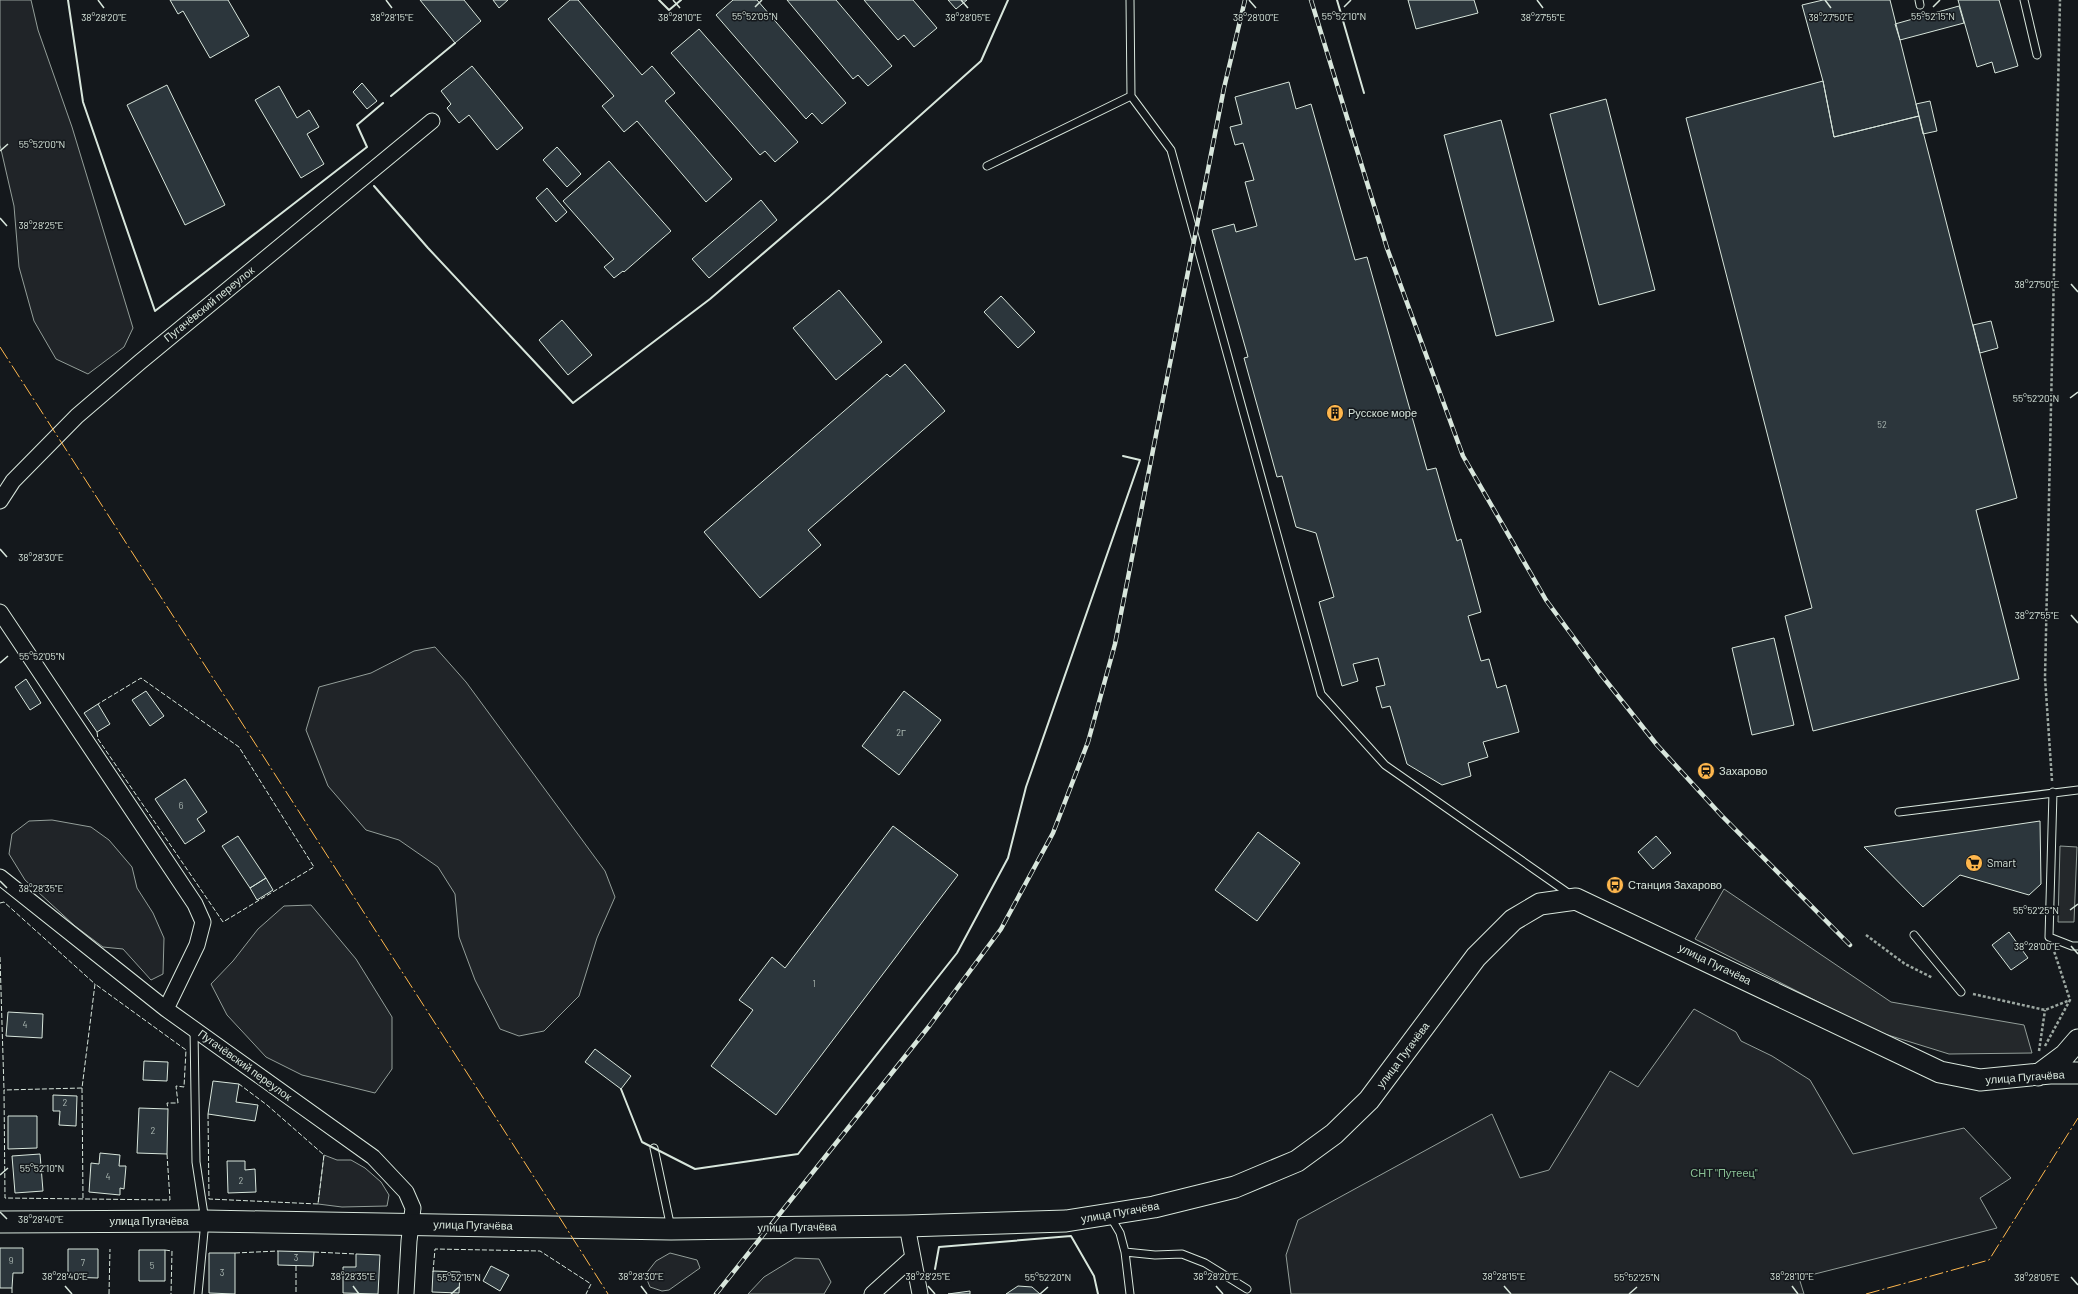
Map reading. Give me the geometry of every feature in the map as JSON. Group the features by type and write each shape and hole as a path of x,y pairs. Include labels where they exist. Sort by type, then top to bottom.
{"street":[{"name":"Пугачёвский переулок","path":"0,501 13,481 77,416 140,362 432,121"},
{"path":"0,612 195,904 203,922 197,945 166,1009"},
{"name":"Пугачёвский переулок","path":"0,877 166,1009 373,1158 406,1192 413,1208 409,1241 406,1294"},
{"name":"улица Пугачёва","path":"0,1222 205,1221 671,1229 907,1226 1066,1221 1154,1207 1235,1187 1297,1161 1334,1134 1369,1100 1476,957 1513,920 1540,904 1576,899 1771,987 1940,1072 1980,1080 2038,1074 2078,1073"},
{"path":"2038,1074 2065,1055 2078,1040"},
{"path":"907,1226 920,1294"},
{"path":"872,1294 913,1258"}],"lane":[{"path":"1130,0 1131,96 1171,150 1321,694 1385,764 1576,899"},
{"path":"2024,0 2037,55"},
{"path":"987,166 1131,96"},
{"path":"1899,812 2078,790"},
{"path":"2053,792 2049,937 2072,946 2078,946"},
{"path":"1914,935 1961,992"},
{"path":"194,1028 196,1162 205,1221 198,1294"},
{"path":"654,1148 671,1229"},
{"path":"1109,1214 1116,1223 1125,1252 1130,1294"},
{"path":"1125,1252 1154,1255 1182,1254 1205,1263 1247,1289"}],"path":[{"path":"2053,792 2045,678 2060,0"},
{"path":"1866,935 1905,964 1961,992 2045,1010 2070,1000"},
{"path":"2045,1010 2040,1052 2070,1000 2049,937"}],"green space":[{"path":"0,0 31,0 38,30 72,127 133,328 124,347 88,374 56,359 34,321 19,267 14,206 0,145"},
{"path":"435,647 466,682 605,871 615,897 597,938 579,996 544,1031 519,1036 500,1029 475,980 459,937 455,894 438,867 399,840 366,830 328,786 306,730 319,687 371,673 414,651"},
{"path":"52,820 91,827 109,840 132,867 137,888 153,913 164,938 163,974 151,980 123,949 103,947 75,926 25,880 9,854 12,834 29,821"},
{"path":"311,905 356,959 392,1017 392,1069 375,1093 302,1075 266,1057 227,1015 211,984 233,961 258,929 284,906"},
{"name":"СНТ \"Путеец\"","path":"1694,1009 1736,1032 1741,1041 1772,1056 1810,1080 1853,1154 1964,1128 2011,1178 1980,1198 1997,1228 1799,1278 1804,1294 1291,1294 1286,1255 1298,1220 1492,1114 1520,1178 1549,1170 1610,1071 1638,1087"},
{"path":"324,1155 337,1160 351,1160 365,1168 381,1182 389,1195 387,1206 342,1207 318,1204"},
{"path":"670,1253 697,1260 700,1268 669,1290 662,1291 650,1287 645,1275 656,1261"},
{"path":"795,1258 819,1259 831,1282 824,1294 748,1294 764,1277"}],"shaded area":[{"path":"2060,846 2077,847 2074,922 2058,922"},
{"path":"1724,889 1891,1002 2024,1025 2032,1053 1949,1054 1875,1031 1695,939"}],"building":[{"path":"170,0 228,0 249,36 210,58 183,11 178,14"},
{"path":"420,0 464,0 481,21 455,43"},
{"path":"493,0 508,0 499,8"},
{"path":"570,0 578,0 642,75 652,66 675,93 665,101 732,179 706,202 637,121 624,132 602,106 614,96 548,19"},
{"path":"733,0 757,0 846,103 822,124 812,113 806,119 716,15"},
{"path":"787,0 836,0 892,66 868,86 858,75 853,79"},
{"path":"864,0 913,0 937,28 914,47 904,35 898,40"},
{"path":"948,0 967,0 956,9"},
{"path":"1408,0 1474,0 1478,13 1416,29"},
{"path":"1823,0 1890,0 1919,116 1834,137 1823,81 1802,5"},
{"path":"1958,0 1999,0 2018,66 1995,73 1992,62 1977,67"},
{"path":"1959,6 1964,23 1900,40 1895,24"},
{"path":"699,29 798,142 775,162 765,151 760,155 671,53"},
{"path":"472,66 523,128 497,150 469,115 459,123 447,108 451,104 441,91"},
{"path":"1823,81 1834,137 1919,116 2017,498 1976,510 2019,679 1813,731 1785,616 1812,608 1686,118"},
{"name":"Русское море","path":"1289,82 1296,109 1311,104 1355,260 1367,257 1427,470 1436,468 1457,541 1461,539 1481,612 1468,616 1481,661 1489,659 1497,688 1506,685 1519,732 1483,742 1488,757 1468,763 1471,776 1442,785 1407,764 1390,706 1382,708 1376,687 1385,685 1378,658 1353,664 1358,681 1342,686 1319,602 1334,597 1316,533 1296,527 1282,476 1277,477 1244,358 1248,357 1212,230 1234,224 1236,232 1257,226 1245,182 1254,180 1243,143 1235,145 1230,127 1242,124 1235,97"},
{"path":"362,83 377,101 367,109 353,92"},
{"path":"167,85 225,205 185,225 127,105"},
{"path":"279,86 297,118 309,110 319,127 307,134 324,164 301,178 255,100"},
{"path":"1606,99 1655,290 1599,305 1550,114"},
{"path":"1930,101 1937,131 1923,134 1916,104"},
{"path":"1501,120 1554,321 1496,336 1444,135"},
{"path":"557,147 581,174 567,187 543,160"},
{"path":"609,161 671,231 624,272 623,271 614,278 604,267 614,259 563,201"},
{"path":"547,188 567,212 556,222 536,198"},
{"path":"761,200 777,220 709,278 692,259"},
{"path":"839,290 882,342 836,380 793,328"},
{"path":"1001,296 1035,332 1018,348 984,312"},
{"path":"562,320 592,355 568,375 539,340"},
{"path":"1991,321 1998,348 1980,353 1973,325"},
{"path":"905,364 945,411 808,530 821,545 760,598 704,532 887,374 890,377"},
{"path":"1774,638 1794,725 1752,735 1732,648"},
{"path":"26,679 41,703 30,710 15,687"},
{"path":"146,691 164,716 150,726 132,700"},
{"path":"904,691 941,720 899,775 862,746"},
{"path":"98,704 110,724 97,732 84,713"},
{"path":"185,779 207,812 197,819 205,831 185,844 155,799"},
{"path":"2040,821 2041,884 2029,895 1960,875 1923,907 1864,847"},
{"path":"893,826 958,875 776,1115 711,1066 753,1010 739,1000 772,957 785,968"},
{"path":"1258,832 1300,863 1257,921 1215,890"},
{"path":"238,836 266,878 250,888 222,846"},
{"path":"1656,836 1671,853 1653,869 1638,852"},
{"path":"266,878 273,890 257,900 250,888"},
{"path":"2009,932 2028,958 2011,970 1992,945"},
{"path":"8,1012 43,1014 42,1038 6,1036"},
{"path":"595,1049 631,1076 621,1089 585,1062"},
{"path":"144,1061 168,1062 167,1081 143,1080"},
{"path":"213,1081 239,1084 236,1102 258,1105 255,1121 208,1114"},
{"path":"53,1095 77,1096 76,1126 59,1125 60,1111 53,1111"},
{"path":"139,1108 168,1109 167,1154 137,1153"},
{"path":"8,1116 37,1116 37,1148 8,1149"},
{"path":"100,1153 120,1155 119,1166 126,1166 124,1189 120,1188 120,1195 89,1192 91,1163 99,1164"},
{"path":"40,1154 43,1191 15,1193 12,1156"},
{"path":"227,1161 245,1161 245,1170 255,1169 256,1192 228,1193"},
{"path":"0,1248 23,1248 23,1273 13,1273 12,1288 0,1288"},
{"path":"68,1249 98,1249 98,1278 68,1277"},
{"path":"139,1250 165,1250 165,1281 139,1281"},
{"path":"278,1251 314,1252 313,1266 278,1265"},
{"path":"209,1253 235,1253 235,1294 209,1293"},
{"path":"356,1254 380,1255 378,1294 343,1293 343,1267 356,1267"},
{"path":"491,1266 509,1275 500,1291 483,1281"},
{"path":"433,1271 460,1272 459,1293 432,1292"},
{"path":"1018,1286 1032,1287 1040,1294 1006,1294"},
{"path":"970,1291 970,1294 948,1294"}],"railway":[{"path":"716,1294 930,1025 1001,929 1053,833 1088,742 1115,644 1224,88 1245,0"},
{"path":"1311,0 1387,248 1463,456 1546,600 1599,672 1657,745 1722,816 1850,945"}],"fence":[{"path":"97,732 98,739 223,922 314,867 239,747 141,678 98,704"},
{"path":"0,903 4,902 95,984"},
{"path":"0,957 4,1090"},
{"path":"167,1154 170,1200 5,1198 4,1090 82,1088 95,984 186,1050 184,1087 176,1086 178,1103 167,1103 168,1109"},
{"path":"208,1114 209,1199 318,1204 324,1155 267,1105 239,1084"},
{"path":"82,1088 83,1199"},
{"path":"109,1294 110,1249"},
{"path":"433,1272 435,1249 540,1251 591,1284 586,1294"},
{"path":"165,1250 172,1251 171,1294"},
{"path":"235,1253 278,1251"},
{"path":"314,1252 356,1254"},
{"path":"296,1266 296,1294"},
{"path":"12,1288 12,1294"}],"wall":[{"path":"68,0 83,102 155,311 367,147 357,125 383,103"},
{"path":"659,0 669,10 681,0"},
{"path":"374,186 428,248 573,403 710,299 830,196 981,61 1008,0"},
{"path":"1337,0 1364,93"},
{"path":"391,96 455,43"},
{"path":"621,1089 642,1142 695,1169 798,1154 957,953 1008,858 1026,787 1140,460 1123,456"},
{"path":"935,1269 939,1247 1071,1236 1094,1276 1098,1294"}],"power":[{"path":"0,347 608,1294"},
{"path":"1866,1294 1989,1260 2078,1118"}],"place":[{"name":"Русское море","path":"1335,413"},
{"name":"Захарово","path":"1706,771"},
{"name":"Smart","path":"1974,863"},
{"name":"Станция Захарово","path":"1615,885"}]}
